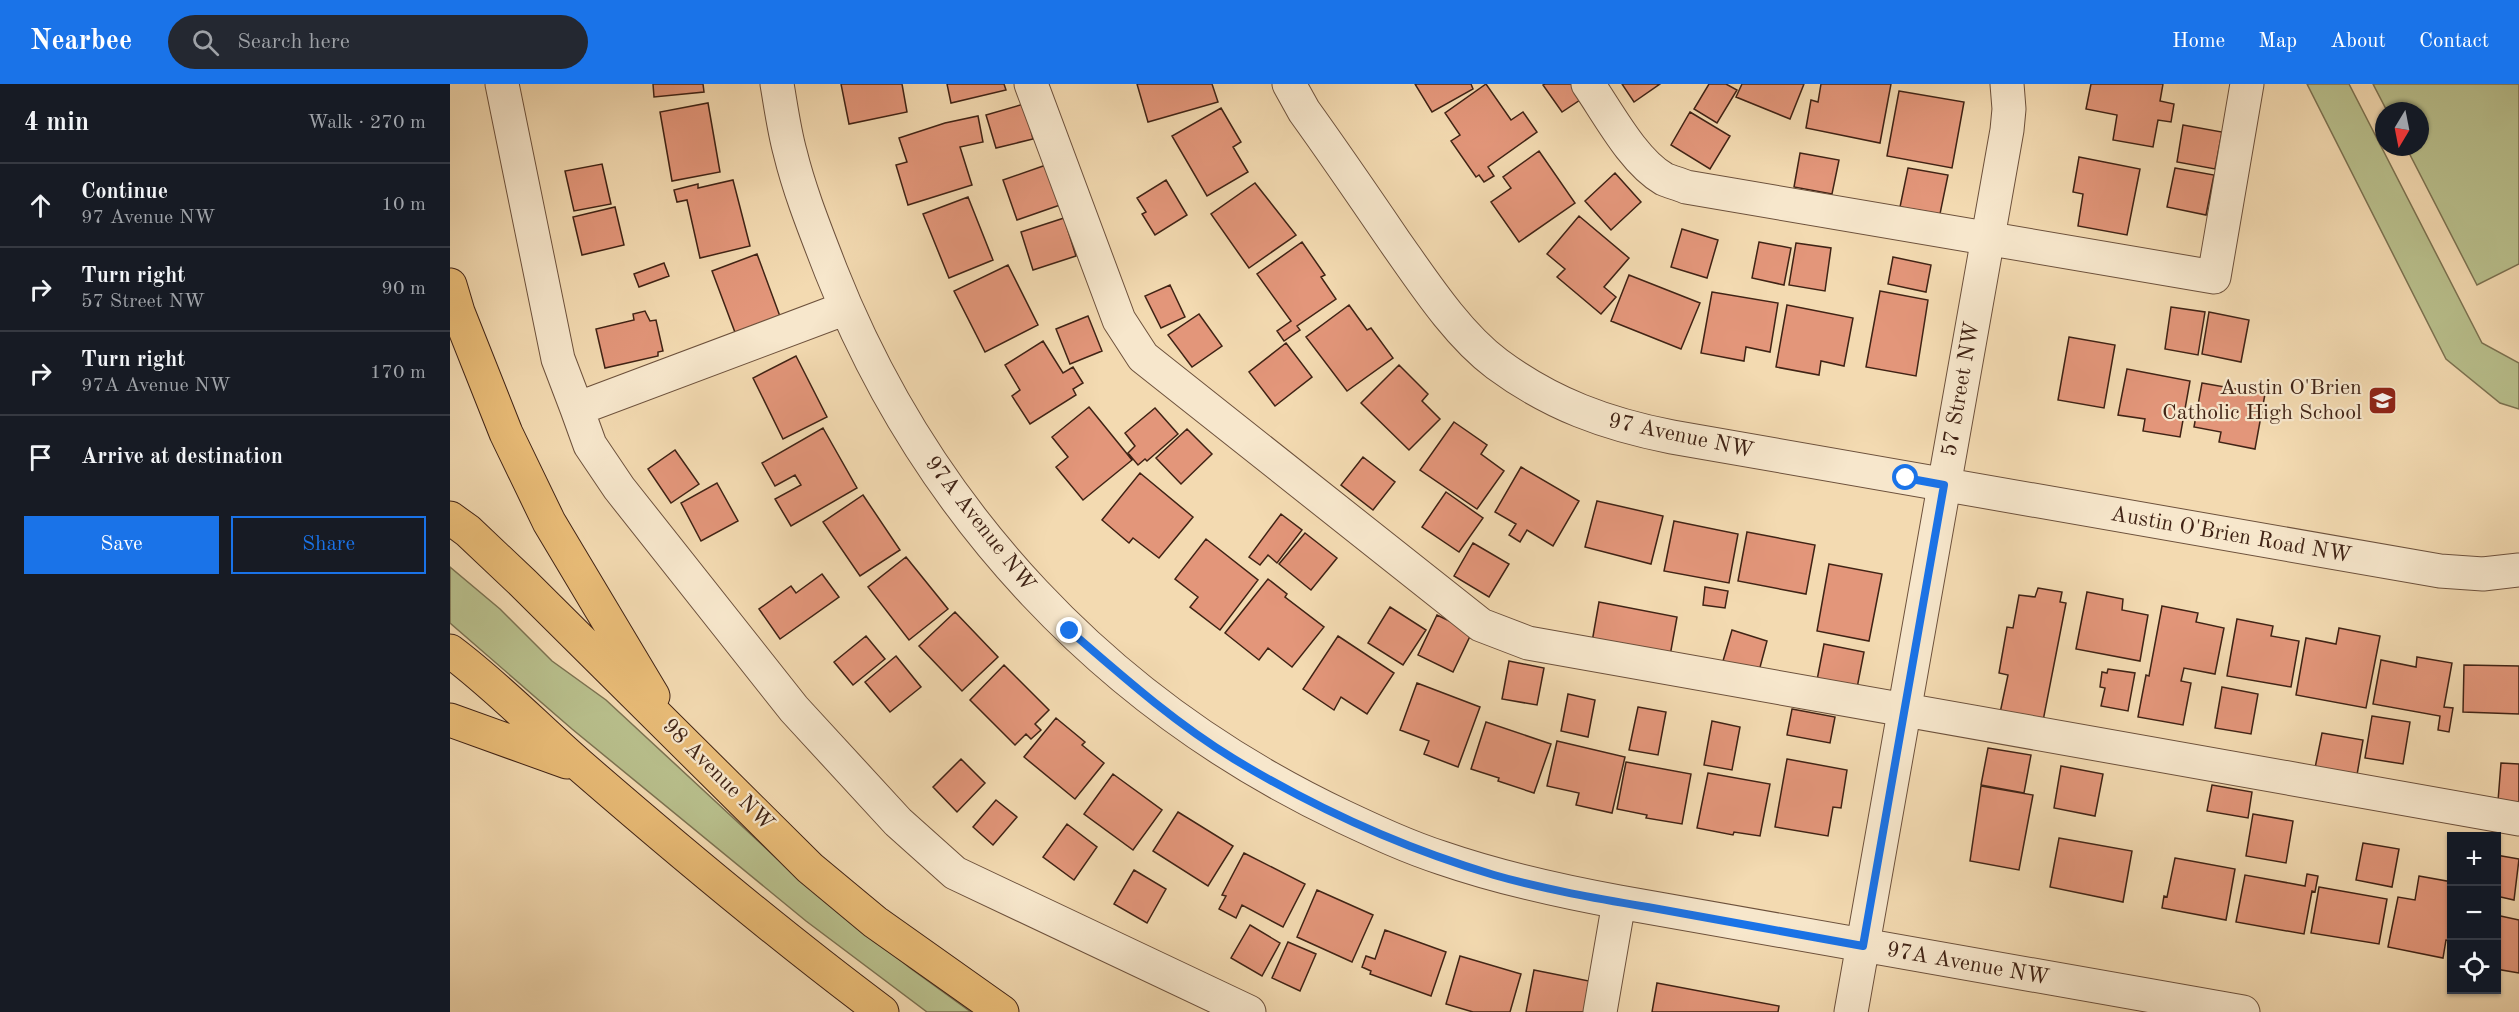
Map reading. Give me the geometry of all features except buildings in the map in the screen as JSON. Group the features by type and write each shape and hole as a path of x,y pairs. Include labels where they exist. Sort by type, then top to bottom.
{"main road":[{"path":"450,285 458,312 506,433 549,522 674,731"},
{"name":"98 Avenue NW","path":"450,518 468,531 523,583 810,868 875,922 1002,1012"},
{"path":"450,547 523,583"},
{"path":"450,651 471,666 582,768 807,957 882,1012"},
{"path":"450,720 582,768"}],"street":[{"path":"502,84 558,358 590,446 619,488 794,709 898,822 955,873 1249,1012"},
{"name":"97A Avenue NW","path":"777,84 789,150 810,217 846,308 890,397 934,466 985,538 1028,589 1131,685 1233,758 1299,796 1374,831 1439,858 1496,876 1619,902 2243,1012"},
{"path":"1031,84 1119,320 1143,357 1481,625 1528,643 2519,819"},
{"path":"1588,84 1631,146 1664,178 1686,187 2214,277 2247,84"},
{"name":"57 Street NW","path":"1851,1012 2007,130 2009,109 2007,84"},
{"name":"97 Avenue NW","path":"1297,97 1422,280 1459,327 1495,363 1541,393 1593,417 1637,430 1944,485"},
{"path":"577,409 846,308"},
{"name":"Austin O'Brien Road NW","path":"1944,485 2440,571 2483,574 2519,570"},
{"path":"1600,1012 1619,902"}],"green space":[{"path":"2307,84 2349,84 2375,135 2375,156 2386,156 2482,343 2519,363 2519,409 2500,403 2446,359"},
{"path":"2373,84 2519,84 2519,264 2477,285 2411,156 2429,156 2429,102 2382,102"},
{"path":"450,567 500,609 552,661 606,700 784,865 910,968 971,1012 927,1012 806,921 572,729 450,623"}],"place":[{"name":"Austin O'Brien Catholic High School","path":"2383,401"}],"route":[{"path":"1070,631 1131,685 1233,758 1299,796 1439,858 1496,876 1560,891 1863,946 1944,485 1906,478"}]}
